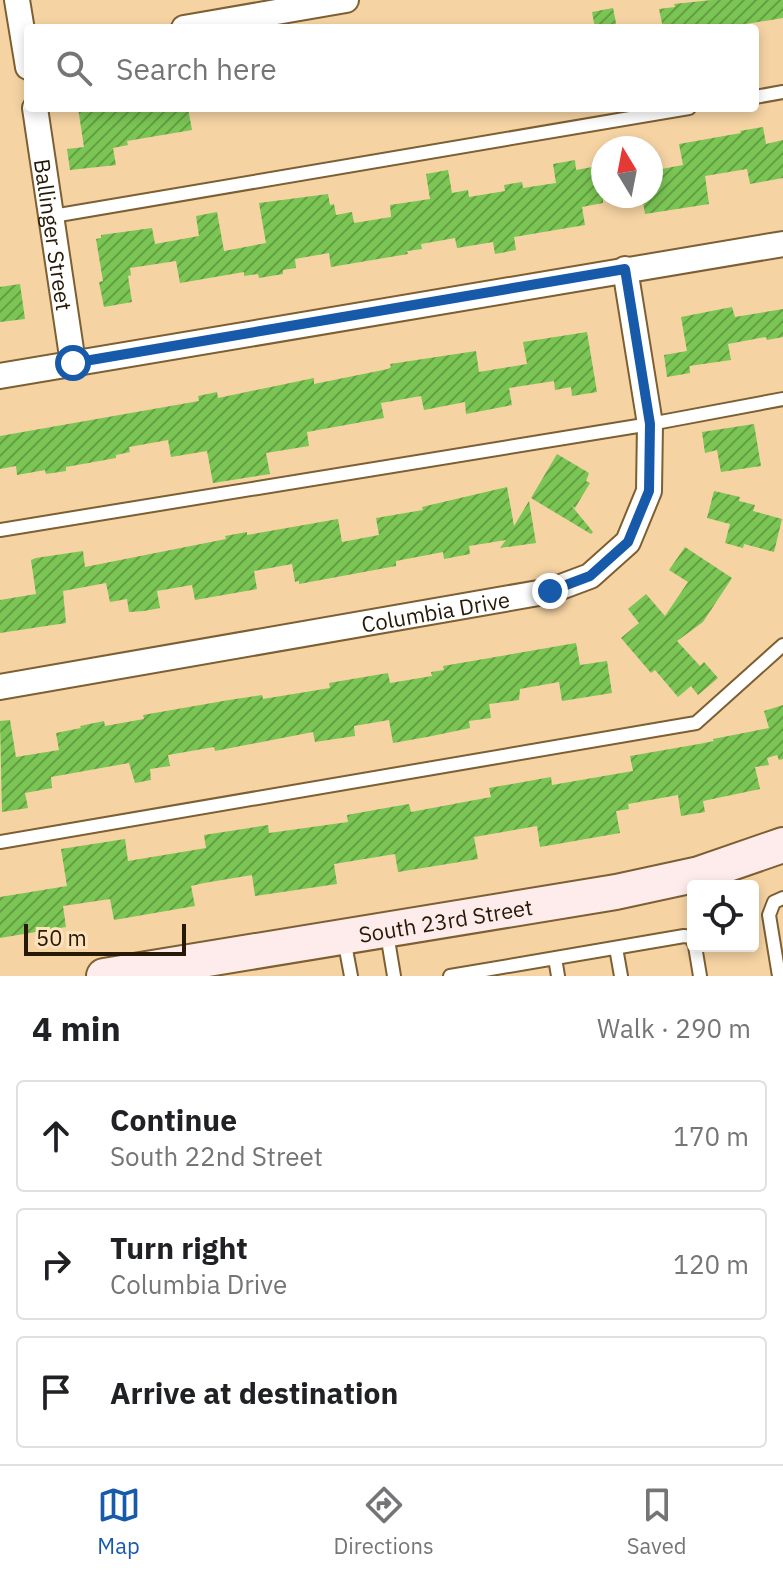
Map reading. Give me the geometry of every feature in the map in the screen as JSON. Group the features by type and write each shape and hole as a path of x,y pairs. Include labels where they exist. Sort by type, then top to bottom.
{"street":[{"path":"17,0 24,41"},
{"path":"207,24 346,0"},
{"name":"Ballinger Street","path":"36,112 73,363"},
{"path":"0,376 783,244"},
{"name":"Columbia Drive","path":"0,687 538,594 590,576 628,542 649,491 650,424 625,269"},
{"name":"South 23rd Street","path":"117,975 171,971 344,936 616,892 699,874 783,845"}],"lane":[{"path":"759,96 783,92"},
{"path":"53,216 665,112"},
{"path":"0,530 650,424 783,399"},
{"path":"0,842 696,723 783,645"},
{"path":"779,976 769,915 774,902 783,898"},
{"path":"387,931 394,976"},
{"path":"344,936 351,976"},
{"path":"450,976 494,972 555,958 687,936"},
{"path":"616,948 621,976"},
{"path":"696,952 700,976"},
{"path":"555,958 558,976"}],"building":[{"path":"712,0 783,0 783,18 746,24 662,24 659,9 675,7 674,4"},
{"path":"613,8 616,24 594,24 592,12"},
{"path":"79,112 189,112 192,130 127,141 128,145 113,148 116,165 70,170 67,149 84,147"},
{"path":"763,127 766,144 783,140 783,178 750,184 747,169 705,176 709,204 645,214 644,208 663,208 663,169 683,165 679,144"},
{"path":"575,160 576,170 591,167 591,205 582,207 585,225 514,237 516,250 495,254 493,242 457,248 455,238 421,244 422,249 407,251 408,254 331,267 329,253 295,259 296,268 283,270 283,274 259,278 258,274 244,276 244,272 180,283 176,261 130,268 131,275 128,276 132,302 104,307 96,239 101,235 152,228 155,244 199,236 196,216 217,212 224,251 266,243 259,203 328,194 336,215 352,212 354,223 391,217 390,205 430,199 426,174 448,170 452,193 468,190 469,197 505,191 504,185 522,182 523,188 556,183 553,164"},
{"path":"20,284 25,319 0,322 0,287"},
{"path":"732,307 735,317 783,309 783,337 728,344 731,360 689,366 690,373 667,377 664,355 687,351 681,317"},
{"path":"587,332 597,392 572,396 571,387 555,390 554,381 509,388 512,405 466,414 465,402 424,410 421,396 381,403 384,418 307,432 309,446 266,453 270,474 213,483 207,451 171,457 168,440 129,447 130,452 116,455 116,458 66,467 66,471 46,474 45,470 17,475 16,466 0,469 0,436 199,401 198,396 217,392 218,398 314,378 314,384 388,369 390,364 476,351 479,372 527,364 523,342"},
{"path":"754,424 761,466 721,472 717,450 705,453 702,432"},
{"path":"557,454 589,473 586,481 590,483 575,508 571,505 593,532 591,534 531,498"},
{"path":"507,487 514,526 529,501 536,543 500,548 506,540 469,546 470,554 444,559 443,552 396,561 396,566 299,584 299,581 295,582 292,564 254,571 257,589 195,600 192,585 157,591 160,608 144,611 129,612 127,599 110,602 106,583 63,591 66,623 0,633 0,600 36,594 31,560 36,558 83,551 85,567 226,539 225,536 338,519 342,542 379,535 376,518 423,510 422,507"},
{"path":"714,491 740,497 739,501 755,505 753,511 782,519 774,552 744,544 743,548 725,543 730,524 707,518"},
{"path":"685,547 732,578 703,622 677,641 700,666 704,662 718,678 698,695 691,686 678,697 655,670 651,673 621,638 639,623 628,609 646,594 665,616 688,582 669,570"},
{"path":"576,643 580,665 607,661 612,693 562,701 559,682 520,689 519,700 489,704 491,718 469,721 470,728 427,737 393,743 389,720 354,726 355,736 315,742 313,732 215,751 214,747 168,755 170,766 150,769 151,780 135,783 129,763 51,777 52,788 25,793 28,808 2,812 0,721 10,720 16,757 59,750 56,733 104,721 105,726 144,719 143,715 229,700 262,695 263,699 330,688 329,683 388,673 390,683 432,676 431,672 444,670 443,666"},
{"path":"783,705 783,759 779,760 777,755 767,758 769,765 755,767 760,789 703,801 705,812 681,816 678,795 628,804 629,809 616,811 620,833 540,847 537,826 474,837 478,859 398,872 395,854 334,864 337,884 255,896 252,875 204,883 191,886 195,906 114,920 110,899 63,906 66,927 0,938 0,897 67,886 61,849 125,839 128,861 206,848 204,835 268,825 269,833 348,822 347,815 380,809 409,804 411,812 491,797 489,788 551,777 552,785 633,771 630,756 769,728 764,711"}],"route":[{"path":"73,363 625,269 650,424 649,491 628,542 590,576 550,591"}]}
